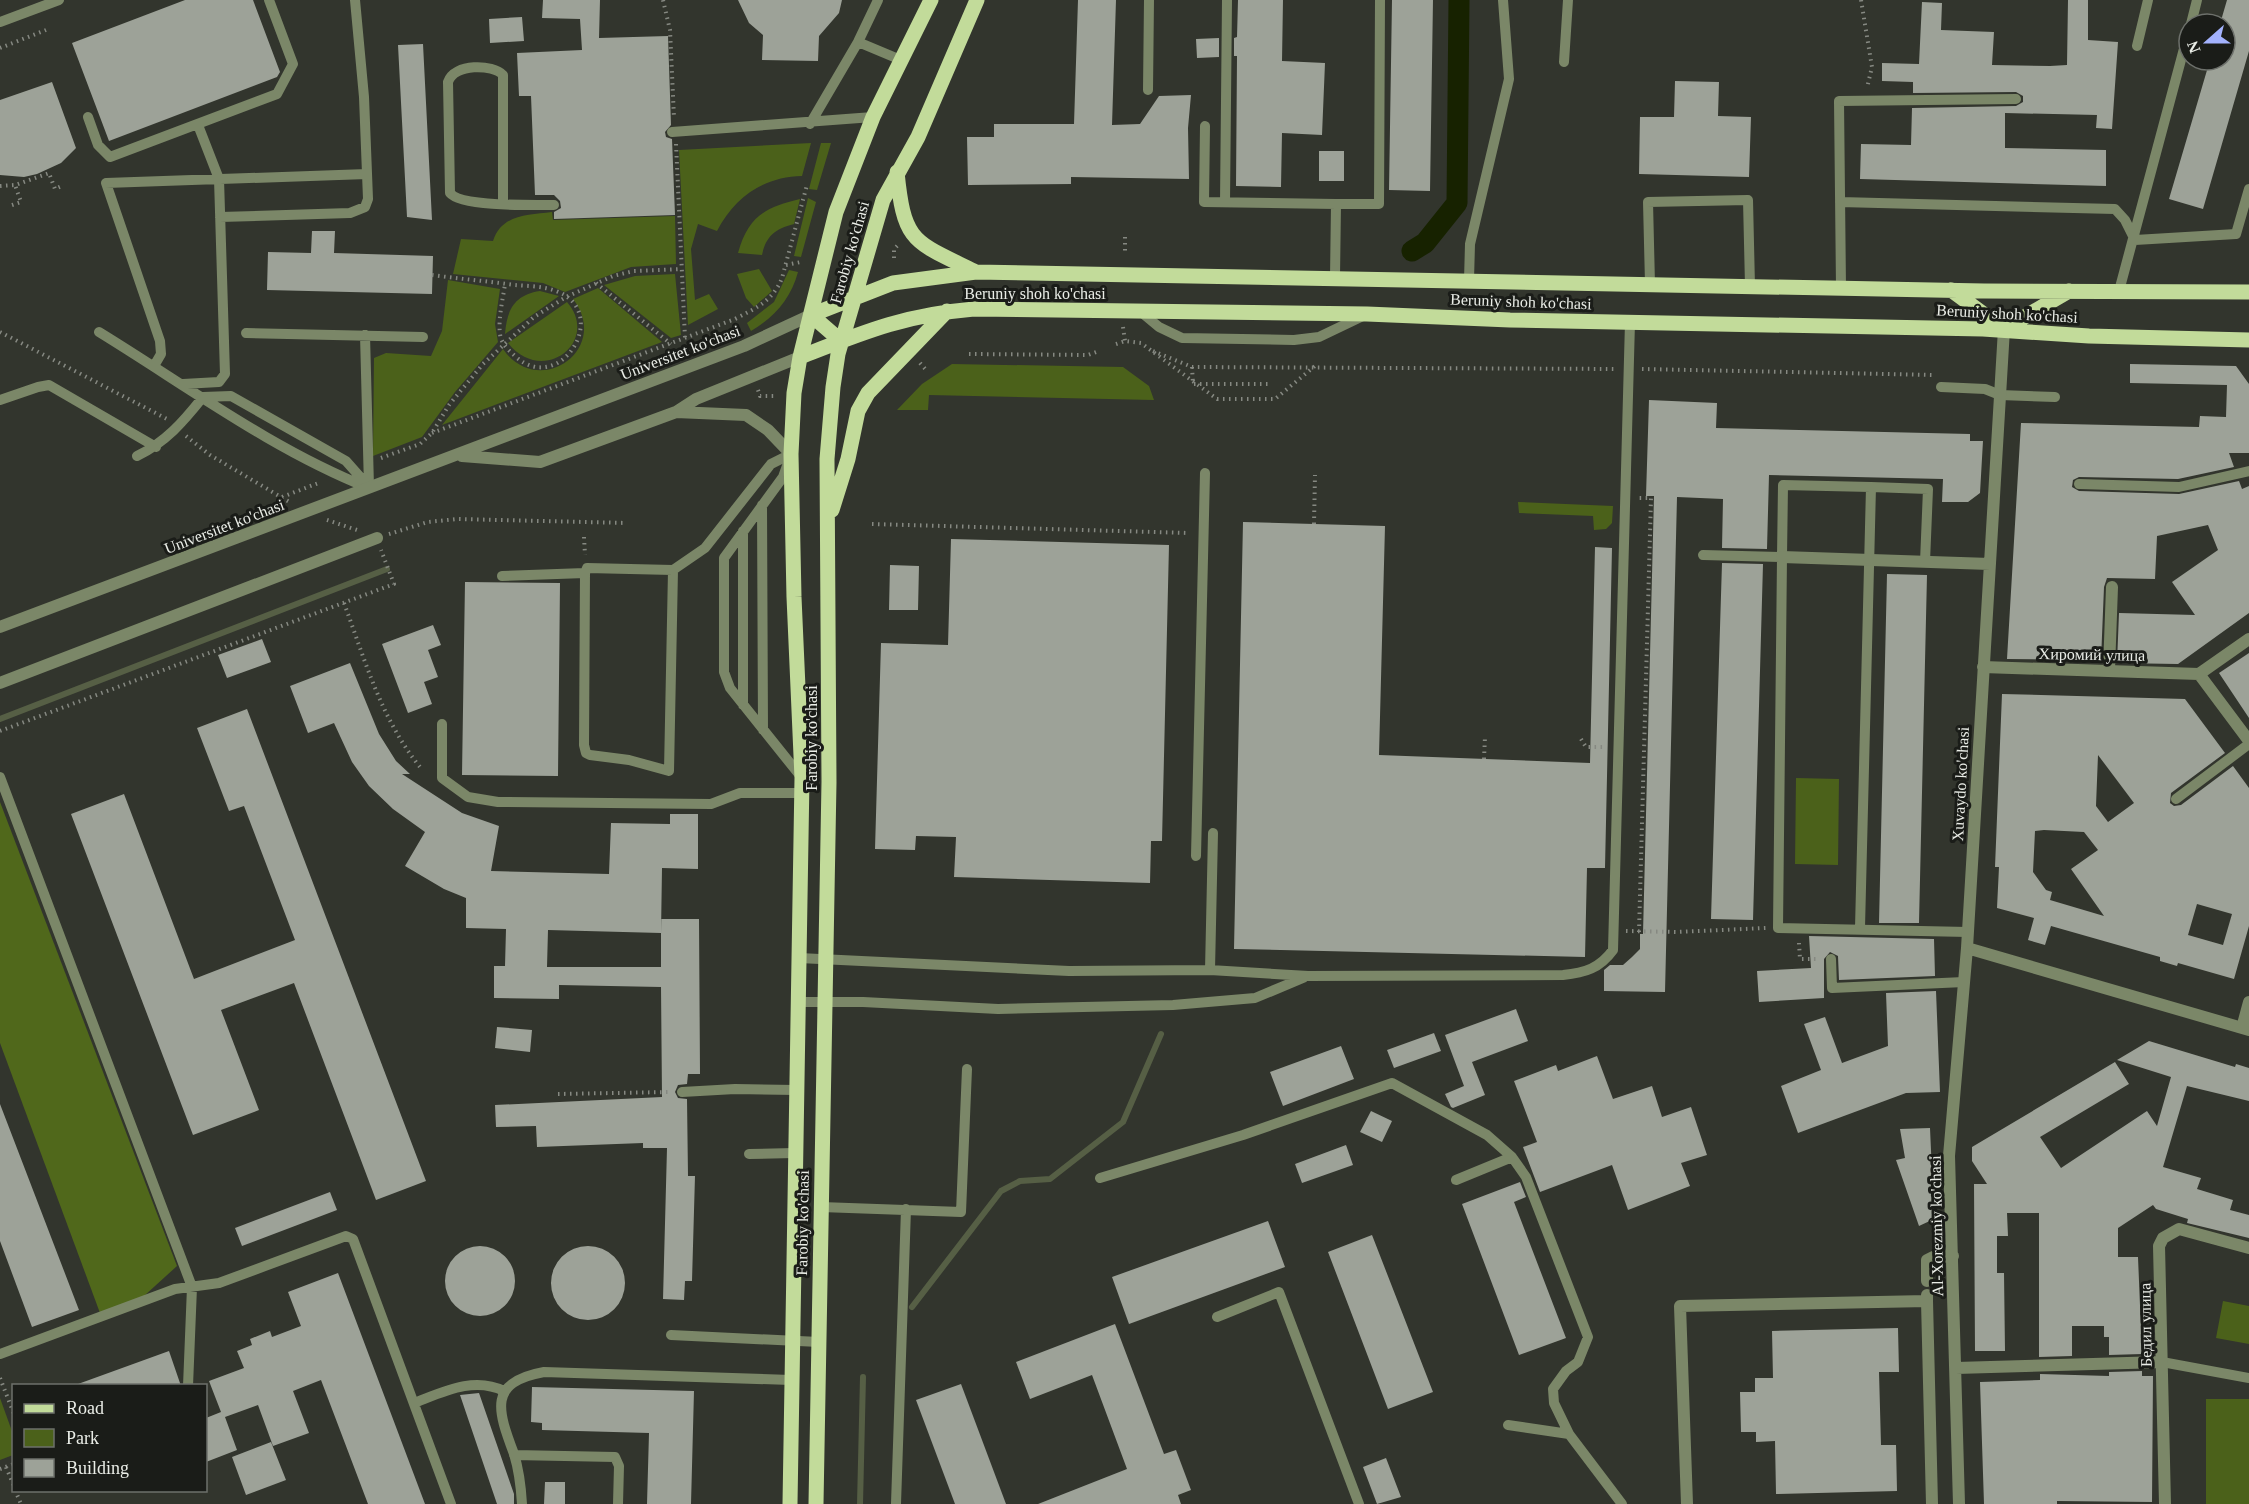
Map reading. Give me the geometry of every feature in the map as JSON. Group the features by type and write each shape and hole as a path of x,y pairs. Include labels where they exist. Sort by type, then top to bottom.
{"main road":[{"name":"Farobiy ko'chasi","path":"790,1504 790,1340 801,785 791,454 794,393 800,357 836,212 873,117 931,0"},
{"name":"Farobiy ko'chasi","path":"816,1504 829,782 827,459 833,387 842,341 883,200 918,137 977,0"},
{"path":"897,172 903,219 909,232 930,249 976,272"},
{"name":"Beruniy shoh ko'chasi","path":"811,315 893,283 976,272 1950,290 2249,292"},
{"path":"1950,290 2004,329 2069,291"},
{"name":"Beruniy shoh ko'chasi","path":"800,357 894,321 947,312 985,309 1367,314 1630,322 2004,329 2089,336 2249,340"},
{"path":"828,524 848,459 858,411 868,393 947,312"},
{"path":"811,315 842,341"}],"street":[{"name":"Universitet ko'chasi","path":"0,627 744,346 811,315"},
{"name":"Xuvaydo ko'chasi","path":"1967,948 2004,329"},
{"name":"Universitet ko'chasi","path":"459,455 540,462 676,412 696,399 800,357"},
{"path":"676,412 746,415 768,430 791,454"},
{"path":"0,683 377,538"},
{"path":"1782,557 1868,562 1990,564"},
{"path":"2109,669 2112,587"},
{"path":"2249,639 2199,674 2249,743"},
{"name":"Хиромий улица","path":"1983,667 2109,669 2199,674"},
{"path":"1967,948 2245,1029 2249,1002"},
{"name":"Al-Xorezmiy ko'chasi","path":"1959,1504 1949,1156 1967,948"},
{"name":"Бедил улица","path":"2164,1504 2160,1246 2163,1238 2180,1229 2249,1248"},
{"path":"1927,1281 1927,1260 1933,1257 1953,1256"},
{"path":"1687,1504 1680,1306 1927,1298 1932,1504"},
{"path":"1956,1368 2162,1362"}],"lane":[{"path":"0,22 59,0"},
{"path":"88,117 98,145 110,157 272,97 282,89 293,64 269,0"},
{"path":"220,217 360,211 368,199 364,97 355,0"},
{"path":"810,124 858,42 878,0"},
{"path":"1148,90 1149,0"},
{"path":"1225,202 1227,0"},
{"path":"1205,126 1204,202 1379,204 1380,0"},
{"path":"1469,280 1470,244 1509,79 1503,0"},
{"path":"1564,62 1568,0"},
{"path":"2137,46 2148,0"},
{"path":"858,42 901,60"},
{"path":"503,203 503,75 495,69 461,68 454,71 448,82 448,188 457,199 503,203 554,206"},
{"path":"2119,291 2135,240 2178,72"},
{"path":"1841,288 1839,101 2016,99"},
{"path":"673,132 810,124 873,117"},
{"path":"183,384 219,382 224,378 219,178 198,125"},
{"path":"154,366 161,354 160,341 106,183 367,174"},
{"path":"2236,234 2249,189"},
{"path":"1650,284 1648,202 1748,200 1750,286"},
{"path":"1840,202 2115,209 2125,220 2135,240"},
{"path":"1335,277 1336,204"},
{"path":"2135,240 2249,234"},
{"path":"1141,312 1159,327 1182,338 1294,340 1319,337 1367,314"},
{"path":"799,958 1069,971 1210,970 1308,976 1579,973 1593,969 1605,961 1613,950 1614,931 1631,369 1630,322"},
{"path":"99,332 203,397 338,475 369,488"},
{"path":"246,333 423,337"},
{"path":"365,335 369,488"},
{"path":"0,400 50,385 156,447"},
{"path":"1941,387 1985,389 2000,396 2055,397"},
{"path":"137,456 156,447 177,429 203,397 231,396 346,462 369,488"},
{"path":"442,724 442,777 468,797 498,802 711,804 740,793 801,785 763,730 730,688 724,672 723,564 727,553 783,477 791,454"},
{"path":"673,570 669,771 586,753 585,573 587,568 592,566 673,570 705,548 771,464 791,454"},
{"path":"2079,484 2179,487 2249,471"},
{"path":"1196,856 1205,473"},
{"path":"1925,562 1929,489 1783,485 1778,928 1968,932"},
{"path":"1860,928 1871,487"},
{"path":"762,504 763,730"},
{"path":"743,531 743,705"},
{"path":"1703,555 1782,557"},
{"path":"502,576 585,573"},
{"path":"2176,800 2249,743"},
{"path":"0,777 192,1287 188,1384"},
{"path":"1210,970 1213,833"},
{"path":"1831,959 1832,988 1964,982"},
{"path":"798,1002 998,1009 1173,1005 1255,998 1308,976"},
{"path":"821,1207 961,1212 967,1069"},
{"path":"1100,1178 1243,1135 1392,1083 1487,1135 1512,1157 1539,1207 1588,1337 1578,1362 1566,1371 1553,1389 1554,1403 1569,1434 1622,1504"},
{"path":"682,1092 735,1089 796,1090"},
{"path":"749,1154 794,1153"},
{"path":"1456,1180 1512,1157"},
{"path":"896,1504 906,1209"},
{"path":"0,1354 175,1289 219,1283 342,1237 353,1239 451,1504"},
{"path":"1217,1317 1279,1292 1359,1504"},
{"path":"670,1335 819,1342"},
{"path":"2162,1362 2249,1378"},
{"path":"522,1504 519,1473 501,1421 500,1402 504,1391 517,1379 544,1371 790,1380"},
{"path":"414,1403 457,1387 477,1384 490,1384 504,1391"},
{"path":"1508,1425 1569,1434"},
{"path":"514,1455 615,1457 619,1466 618,1504"}],"path":[{"path":"663,0 670,30 673,132 685,338"},
{"path":"1849,101 1867,88 1872,67 1861,0"},
{"path":"0,48 46,30"},
{"path":"0,186 15,185 50,173 55,189 64,185"},
{"path":"12,205 21,202 15,185"},
{"path":"432,433 671,344 735,319 765,304 778,287 786,265 807,185"},
{"path":"1125,237 1125,251"},
{"path":"894,258 894,249 903,239"},
{"path":"786,265 801,262"},
{"path":"367,463 420,444 432,433 450,405 503,344 534,317 566,297 596,282 634,271 682,269"},
{"path":"432,276 545,288 566,297 577,310 580,336 576,346 563,360 542,366 530,365 519,361 503,344 500,333 505,284"},
{"path":"596,282 671,344"},
{"path":"735,319 738,327"},
{"path":"1123,326 1125,341"},
{"path":"1116,344 1125,341 1141,343 1193,384 1217,399 1275,399 1316,366"},
{"path":"969,354 1089,355 1099,351"},
{"path":"1153,351 1192,367 1631,369 1940,375"},
{"path":"916,359 927,371"},
{"path":"1192,367 1193,384"},
{"path":"1193,384 1270,384"},
{"path":"757,387 760,396 774,396"},
{"path":"282,497 338,475"},
{"path":"1314,524 1315,475"},
{"path":"1627,497 1651,498 1639,932"},
{"path":"0,731 394,584 377,538 428,522 457,519 627,523"},
{"path":"872,524 1203,533"},
{"path":"344,603 386,714 403,744 420,767"},
{"path":"1484,759 1485,737"},
{"path":"1581,739 1586,747 1608,747"},
{"path":"1614,931 1778,928"},
{"path":"1798,928 1800,959 1831,959"},
{"path":"558,1094 682,1092"},
{"path":"0,1379 12,1409"},
{"path":"0,1469 12,1465"},
{"path":"6,1467 12,1481"}],"green space":[{"path":"811,143 802,176 775,180 752,191 732,208 717,231 698,224 691,249 695,300 709,294 718,309 688,325 679,150"},
{"path":"821,143 831,143 817,190 809,189"},
{"path":"808,198 816,202 801,257 794,256"},
{"path":"800,199 794,224 772,234 762,255 738,253 747,230 753,222 768,210"},
{"path":"552,212 553,220 675,216 676,264 631,267 565,292 543,283 453,274 461,239 493,241 497,232 509,221 525,215"},
{"path":"759,269 772,291 754,307 746,298 737,274"},
{"path":"789,270 798,272 791,290 775,313 751,331 747,323 774,302"},
{"path":"675,274 681,335 671,338 604,285 635,276"},
{"path":"448,280 500,289 495,324 498,342 455,392 422,437 373,456 374,358 386,353 431,356 442,331"},
{"path":"598,288 662,342 442,425 503,349 518,364 534,370 551,369 566,362 577,351 583,336 583,318 573,299"},
{"path":"540,291 559,296 505,334 510,311 518,300"},
{"path":"567,302 576,317 577,331 573,344 563,354 551,360 537,361 522,355 508,343"},
{"path":"952,364 1123,367 1149,386 1154,400 929,395 928,410 897,410 922,384"},
{"path":"1518,502 1613,506 1612,523 1606,529 1594,530 1593,516 1519,513"},
{"path":"1796,778 1839,779 1838,865 1795,864"},
{"path":"0,802 177,1266 144,1296 100,1313 0,1043"},
{"path":"2223,1301 2249,1306 2249,1344 2216,1338"},
{"path":"0,1398 12,1431 12,1455 0,1460"},
{"path":"2206,1399 2249,1399 2249,1504 2206,1504"}],"building":[{"path":"185,0 253,0 280,72 277,77 109,141 72,43"},
{"path":"543,0 600,0 599,38 668,36 671,125 665,132 666,137 672,139 675,215 554,219 554,212 561,208 560,201 554,195 535,195 531,96 519,96 517,53 582,50 580,19 542,18"},
{"path":"738,0 842,0 839,13 819,36 818,61 762,60 763,35 749,23"},
{"path":"1078,0 1116,0 1112,125 1140,124 1159,96 1191,95 1188,128 1189,179 1071,177 1071,184 968,185 967,137 994,137 994,124 1074,124"},
{"path":"1238,0 1283,0 1282,61 1325,63 1322,135 1282,133 1281,187 1236,186 1237,56 1234,56 1234,38 1237,37"},
{"path":"1392,0 1433,0 1430,191 1389,190"},
{"path":"2068,0 2088,0 2088,40 2118,42 2112,129 2096,128 2097,115 2005,113 2005,148 2106,150 2106,186 1860,179 1861,144 1911,145 1912,108 2016,106 2023,102 2023,96 2016,92 1913,93 1913,82 1882,81 1882,63 1919,64 1922,2 1942,3 1941,30 1994,32 1992,65 2050,66 2067,65"},
{"path":"2227,0 2249,0 2249,51 2203,209 2169,199 2206,72 2237,72 2237,12 2224,12"},
{"path":"522,17 524,41 490,43 489,19"},
{"path":"1219,38 1219,57 1197,58 1196,39"},
{"path":"423,44 432,220 407,217 398,45"},
{"path":"1675,81 1719,82 1718,116 1751,117 1749,177 1639,174 1640,117 1674,117"},
{"path":"52,82 76,148 61,163 37,174 24,177 0,175 0,100"},
{"path":"1319,151 1344,151 1344,181 1319,181"},
{"path":"312,231 335,231 334,253 433,256 432,294 267,290 268,252 311,253"},
{"path":"2130,364 2236,366 2249,384 2249,453 2229,453 2234,467 2178,479 2079,477 2073,480 2072,487 2079,491 2179,494 2239,481 2242,489 2249,486 2249,613 2178,664 2117,663 2119,613 2195,615 2172,582 2218,550 2208,525 2157,536 2155,579 2107,578 2104,587 2101,660 2007,659 2021,423 2199,427 2200,416 2226,417 2227,385 2130,383"},
{"path":"1649,400 1717,403 1716,428 1970,434 1970,441 1983,441 1980,493 1968,502 1942,502 1943,479 1769,475 1767,549 1722,548 1723,499 1677,497 1665,992 1604,991 1604,970 1610,965 1623,965 1632,957 1640,949 1640,934 1643,934 1654,496 1646,496"},
{"path":"1243,522 1385,526 1379,755 1590,763 1595,547 1612,548 1605,868 1587,868 1585,957 1234,949"},
{"path":"951,539 1169,545 1162,841 1151,841 1150,883 954,877 956,837 916,836 915,850 875,849 881,643 948,645"},
{"path":"1722,563 1763,564 1753,920 1711,919"},
{"path":"890,565 919,566 918,610 889,610"},
{"path":"1887,574 1927,575 1919,923 1879,923"},
{"path":"465,582 560,583 558,776 462,775"},
{"path":"433,625 441,645 428,650 438,677 424,682 432,704 408,713 382,644"},
{"path":"262,639 271,662 227,678 218,655"},
{"path":"2249,653 2249,718 2219,673"},
{"path":"350,663 379,734 396,761 410,774 402,774 462,813 499,826 491,871 609,874 611,823 670,824 670,814 698,814 698,869 662,868 661,919 699,919 700,1074 688,1074 687,1084 678,1085 675,1092 678,1098 687,1099 688,1176 695,1176 692,1281 685,1281 684,1300 663,1299 667,1148 643,1148 643,1143 537,1147 536,1126 496,1127 495,1105 662,1097 661,987 559,985 559,999 494,998 494,966 505,966 506,929 466,928 466,898 444,889 405,866 425,832 393,809 369,786 352,762 334,723 308,733 290,686","holes":["548,930 661,933 661,967 547,967"]},
{"path":"2002,694 2185,699 2225,753 2171,793 2170,803 2174,806 2181,805 2233,766 2249,788 2249,926 2234,979 2178,963 2177,966 2160,961 2160,957 2051,926 2045,945 2028,940 2034,918 1997,908 1999,867 1995,867","holes":["2098,755 2134,803 2108,822 2096,806","2035,831 2084,832 2098,850 2071,869 2104,916 2050,900 2052,892 2046,890 2033,872","2197,904 2232,914 2223,945 2188,935"]},
{"path":"247,709 426,1181 376,1200 294,983 221,1010 259,1110 193,1135 71,814 124,794 194,979 295,940 244,806 229,811 197,728"},
{"path":"1809,936 1934,939 1935,976 1839,980 1838,956 1830,952 1824,959 1824,998 1759,1002 1757,971 1811,968"},
{"path":"1936,991 1940,1092 1906,1093 1798,1133 1781,1086 1821,1070 1804,1024 1825,1017 1842,1063 1888,1046 1886,993"},
{"path":"1516,1009 1528,1041 1472,1062 1485,1095 1451,1107 1445,1094 1464,1086 1445,1035"},
{"path":"497,1027 532,1030 530,1052 495,1048"},
{"path":"1434,1033 1441,1051 1394,1068 1387,1050"},
{"path":"2149,1041 2235,1067 2236,1064 2249,1068 2249,1101 2187,1086 2163,1167 2201,1178 2197,1189 2233,1200 2230,1210 2249,1215 2249,1238 2187,1223 2188,1219 2156,1209 2153,1205 2118,1228 2118,1257 2138,1257 2142,1354 2109,1355 2109,1337 2104,1337 2104,1326 2072,1326 2072,1356 2039,1357 2039,1213 2007,1213 2008,1236 1997,1236 1997,1273 2004,1273 2005,1351 1975,1351 1974,1184 1987,1184 1972,1161 1972,1147 2115,1062 2129,1084 2040,1137 2061,1168 2147,1111 2157,1126 2171,1077 2117,1060"},
{"path":"1341,1046 1354,1079 1283,1106 1270,1072"},
{"path":"1597,1056 1613,1099 1652,1086 1662,1117 1691,1107 1707,1155 1681,1163 1690,1186 1628,1210 1612,1165 1540,1192 1523,1147 1537,1142 1514,1081 1556,1065 1558,1071"},
{"path":"0,1104 79,1310 32,1327 0,1241"},
{"path":"1371,1111 1392,1121 1382,1142 1360,1132"},
{"path":"1930,1128 1934,1219 1919,1226 1896,1160 1905,1158 1900,1129"},
{"path":"1346,1145 1353,1165 1302,1183 1295,1164"},
{"path":"1520,1182 1526,1197 1514,1202 1566,1338 1519,1355 1462,1204"},
{"path":"330,1192 337,1210 242,1246 235,1228"},
{"path":"1268,1221 1285,1267 1129,1324 1112,1277"},
{"path":"1372,1235 1433,1392 1388,1409 1328,1252"},
{"path":"480,1246 493,1249 505,1256 512,1268 515,1281 512,1294 505,1306 493,1313 480,1316 467,1313 455,1306 448,1294 445,1281 448,1268 455,1256 467,1249"},
{"path":"581,1246 595,1246 609,1252 619,1262 625,1276 625,1290 619,1304 609,1314 595,1320 581,1320 567,1314 557,1304 551,1290 551,1276 557,1262 567,1252"},
{"path":"338,1273 425,1504 368,1504 321,1380 293,1391 309,1433 273,1446 258,1405 225,1417 237,1450 207,1462 207,1418 221,1412 209,1381 244,1368 237,1351 252,1345 250,1339 270,1331 272,1337 301,1326 288,1292"},
{"path":"1115,1324 1164,1454 1176,1450 1191,1490 1178,1495 1181,1504 1038,1504 1127,1469 1092,1375 1030,1399 1016,1362"},
{"path":"1898,1328 1899,1372 1879,1372 1881,1445 1896,1445 1897,1491 1776,1494 1775,1441 1756,1442 1756,1432 1741,1432 1740,1392 1755,1392 1755,1378 1773,1378 1772,1331"},
{"path":"169,1351 180,1384 78,1384"},
{"path":"2142,1371 2142,1376 2153,1376 2152,1502 2057,1501 2057,1504 1984,1504 1980,1382 2040,1380 2040,1374 2109,1376 2109,1372"},
{"path":"961,1384 1006,1504 955,1504 916,1400"},
{"path":"532,1387 694,1391 691,1504 647,1504 649,1433 542,1430 542,1423 531,1422"},
{"path":"479,1393 514,1494 514,1504 497,1504 460,1395"},
{"path":"271,1442 286,1480 246,1495 232,1457"},
{"path":"1386,1458 1401,1497 1377,1504 1363,1467"},
{"path":"545,1482 565,1482 565,1504 544,1504"}],"waterway":[{"path":"1412,251 1425,243 1457,203 1459,0"},
{"path":"0,719 387,569"},
{"path":"912,1307 1001,1191 1020,1181 1050,1179 1123,1122 1161,1034"},
{"path":"860,1504 863,1377"}]}
